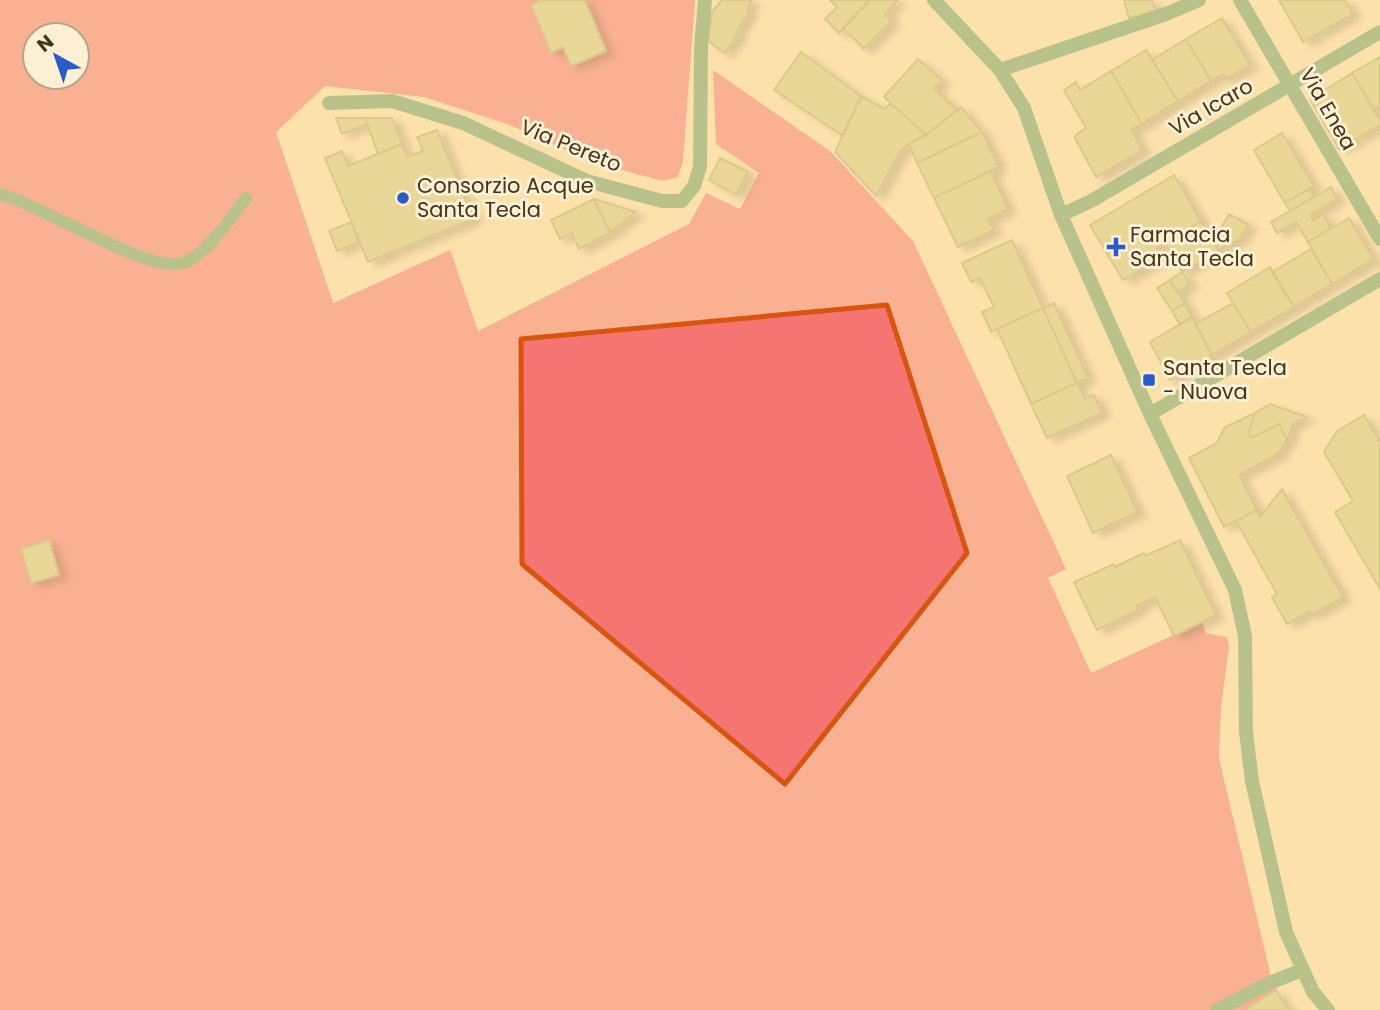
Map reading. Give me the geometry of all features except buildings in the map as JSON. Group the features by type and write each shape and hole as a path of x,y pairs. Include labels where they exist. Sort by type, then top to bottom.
{"street":[{"name":"Via Pereto","path":"329,103 392,101 463,123 587,181 662,201 681,201 694,186 700,167 701,47 705,0"},
{"path":"934,0 1000,70 1024,108 1061,215 1150,414 1235,590 1245,636 1247,732 1252,781 1286,932 1313,992 1328,1010"},
{"path":"1000,70 1166,14 1199,0"},
{"name":"Via Enea","path":"1240,0 1380,239"},
{"name":"Via Icaro","path":"1061,215 1091,201 1380,32"},
{"path":"1150,414 1380,279"},
{"path":"1217,1010 1302,970"}],"lane":[{"path":"0,194 18,198 71,226 158,264 183,264 204,250 246,198"}],"highlighted area":[{"path":"887,305 967,553 785,784 522,564 521,339"}],"shaded area":[{"path":"0,0 695,0 683,161 678,177 662,181 597,163 507,124 424,97 325,86 276,132 333,303 450,250 478,331 689,224 706,193 740,209 759,173 716,144 713,70 830,151 913,241 1066,569 1048,578 1091,673 1202,622 1206,633 1227,637 1229,647 1221,706 1219,759 1272,981 1289,1010 0,1010"}],"place":[{"name":"Consorzio Acque Santa Tecla","path":"403,198"},
{"name":"Farmacia Santa Tecla","path":"1116,247"},
{"name":"Santa Tecla - Nuova","path":"1149,380"}]}
